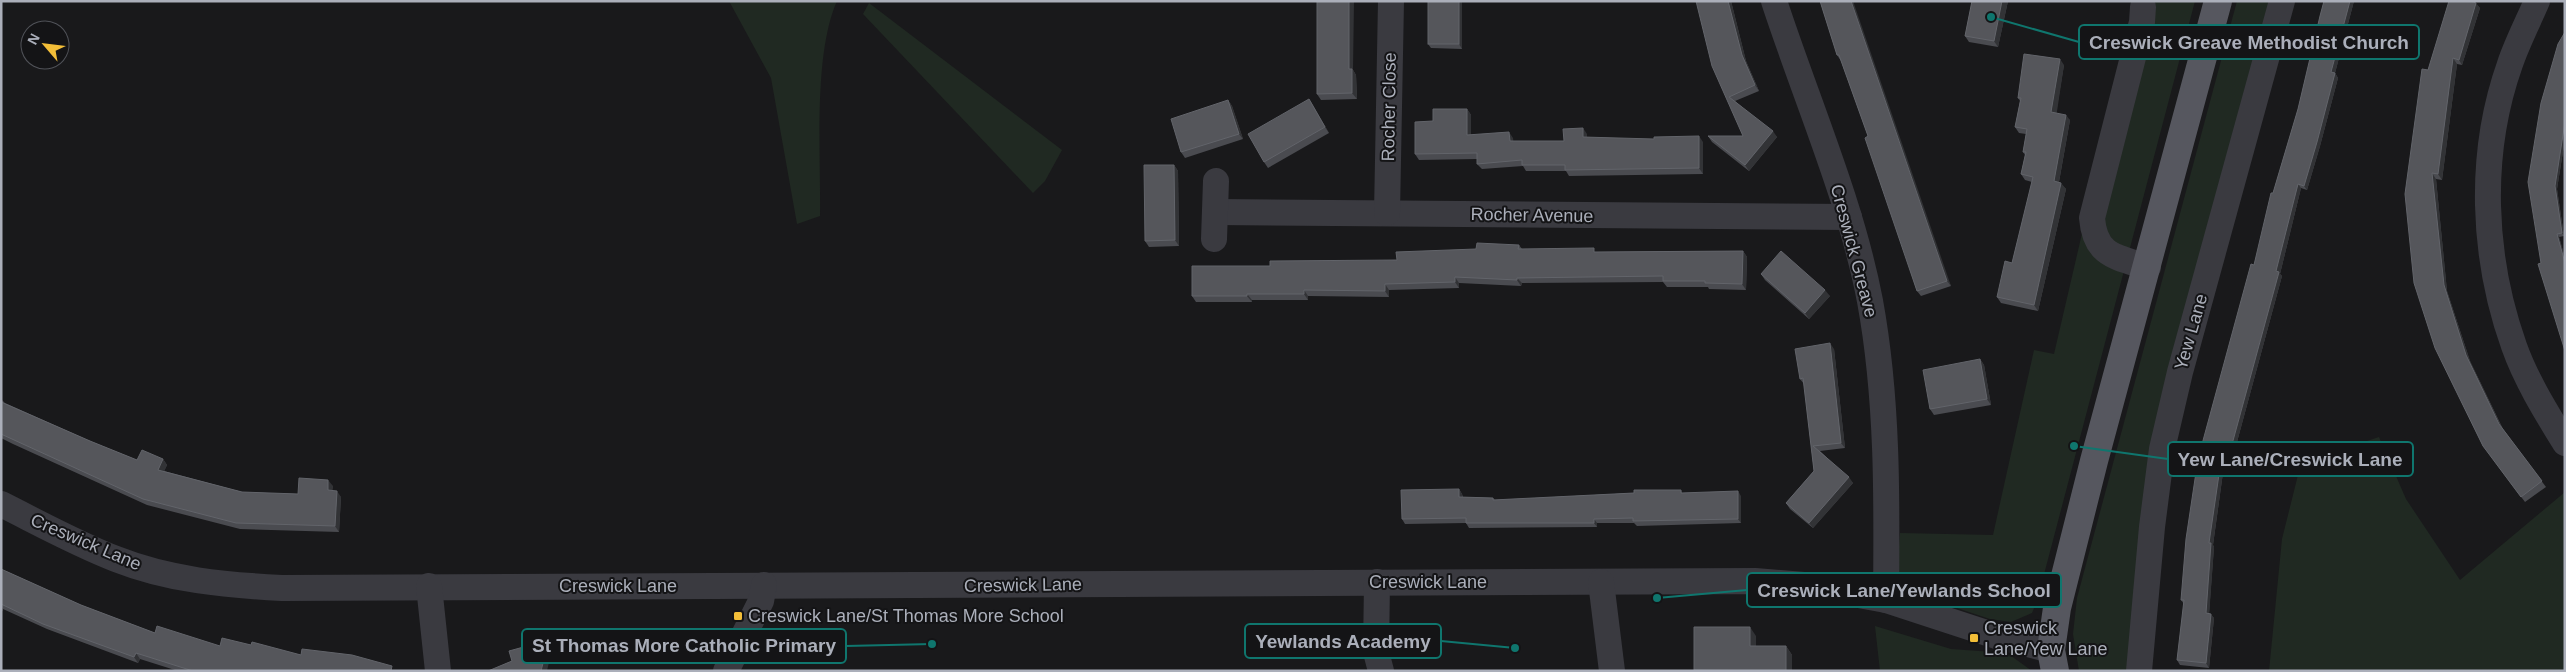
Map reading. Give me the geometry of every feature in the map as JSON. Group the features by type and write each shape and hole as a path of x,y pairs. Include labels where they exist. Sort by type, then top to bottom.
{"main road":[{"path":"2053,660 2057,608 2092,470 2218,1"}],"street":[{"name":"Rocher Close","path":"1387,214 1391,1"},
{"name":"Creswick Greave","path":"1774,1 1848,217 1870,301 1880,380 1887,472 1886,600"},
{"name":"Yew Lane","path":"2139,671 2152,527 2162,450 2180,372 2282,1"},
{"path":"2536,1 2509,64 2495,125 2487,190 2490,242 2499,299 2514,347 2540,401 2565,442"},
{"path":"2143,7 2140,32 2092,218 2094,233 2100,247 2110,255 2148,267"},
{"path":"1214,239 1216,181"},
{"name":"Rocher Avenue","path":"1215,212 1848,217"},
{"name":"Creswick Lane","path":"1,504 116,559 167,574 216,584 282,588 1755,581 1804,585 1886,600 1996,636 2053,660"},
{"path":"1377,582 1376,652 1381,671"},
{"path":"1602,582 1612,671"},
{"path":"726,671 761,601 764,585"},
{"path":"429,586 438,671"}],"shaded area":[{"path":"729,1 837,1 829,23 821,77 819,136 820,216 797,224 771,78"},
{"path":"2136,1 2195,1 2037,601 2032,613 2011,622 1990,619 1915,594 1904,586 1897,573 1900,533 1993,535 2034,350 2054,354"},
{"path":"2237,1 2269,1 2128,671 2079,671 2073,634 2077,598"},
{"path":"869,3 1062,150 1045,181 1033,193 863,14"},
{"path":"2379,437 2406,499 2460,580 2565,492 2565,671 2269,671 2282,539 2301,463"},
{"path":"1875,626 1951,649 2007,653 2032,671 1880,671"}],"building":[{"path":"1317,1 1349,1 1349,69 1352,69 1352,93 1317,94"},
{"path":"1428,1 1459,1 1459,44 1428,44"},
{"path":"1696,1 1728,1 1742,55 1755,85 1729,97 1773,131 1745,165 1708,136 1743,136 1712,66"},
{"path":"1820,1 1851,1 1947,281 1917,291 1865,138 1868,136 1839,55 1837,55"},
{"path":"1972,1 2002,1 1994,41 1965,36"},
{"path":"2324,1 2350,1 2331,72 2335,73 2317,142 2304,186 2298,184 2276,271 2279,272 2231,448 2223,447 2209,543 2211,543 2206,613 2211,614 2206,663 2177,660 2184,600 2181,600 2186,539 2198,459 2251,264 2254,265 2271,193 2273,193 2298,109"},
{"path":"2449,1 2470,1 2476,3 2459,60 2453,58 2438,174 2432,173 2444,285 2466,355 2499,424 2542,481 2521,497 2483,446 2435,348 2414,283 2405,194 2422,69 2428,70"},
{"path":"2565,32 2565,122 2555,186 2562,233 2557,234 2565,263 2565,351 2538,264 2541,263 2528,182 2541,103 2558,44"},
{"path":"2024,54 2060,59 2051,112 2066,115 2054,181 2061,183 2034,305 1997,297 2005,261 2012,263 2033,177 2021,174 2026,152 2023,152 2027,129 2015,127 2021,98 2018,98"},
{"path":"1309,99 1325,127 1264,162 1248,134"},
{"path":"1228,100 1239,134 1181,152 1171,119"},
{"path":"1433,109 1467,109 1467,135 1509,132 1510,141 1564,141 1563,129 1583,128 1583,137 1654,139 1654,137 1699,136 1699,168 1565,170 1565,165 1522,165 1522,160 1477,164 1477,153 1415,154 1415,122 1433,121"},
{"path":"1144,165 1174,165 1175,240 1145,241"},
{"path":"1477,243 1519,245 1518,249 1594,248 1594,252 1743,251 1742,284 1705,283 1705,281 1663,281 1663,276 1517,278 1517,280 1455,277 1455,282 1385,284 1385,291 1304,290 1304,294 1192,296 1192,266 1270,266 1270,261 1397,260 1396,252 1476,249"},
{"path":"1781,251 1825,290 1805,313 1761,274"},
{"path":"1830,343 1841,443 1813,446 1849,477 1809,523 1786,503 1814,471 1803,378 1800,379 1795,349"},
{"path":"1980,359 1987,399 1930,409 1923,370"},
{"path":"1,402 137,460 142,450 163,459 158,470 242,492 298,494 299,478 328,480 328,490 337,491 335,526 236,523 143,499 1,434"},
{"path":"1459,489 1459,497 1493,498 1493,500 1634,493 1634,490 1681,490 1681,493 1738,491 1738,519 1633,521 1633,518 1594,519 1594,523 1466,523 1466,518 1402,519 1401,490"},
{"path":"1,569 81,605 155,633 157,626 220,646 222,638 251,645 252,642 301,655 302,649 352,655 392,666 391,671 193,671 136,653 134,657 43,624 1,604"},
{"path":"1694,627 1750,627 1750,646 1786,646 1786,671 1694,670"},
{"path":"549,640 541,671 488,671 512,661 509,651"}],"place":[{"name":"Creswick Greave Methodist Church","path":"1991,17"},
{"name":"Yew Lane/Creswick Lane","path":"2074,446"},
{"name":"Creswick Lane/Yewlands School","path":"1657,598"},
{"name":"Creswick Lane/St Thomas More School","path":"738,616"},
{"name":"Creswick Lane/Yew Lane","path":"1974,638"},
{"name":"St Thomas More Catholic Primary","path":"932,644"},
{"name":"Yewlands Academy","path":"1515,648"}]}
